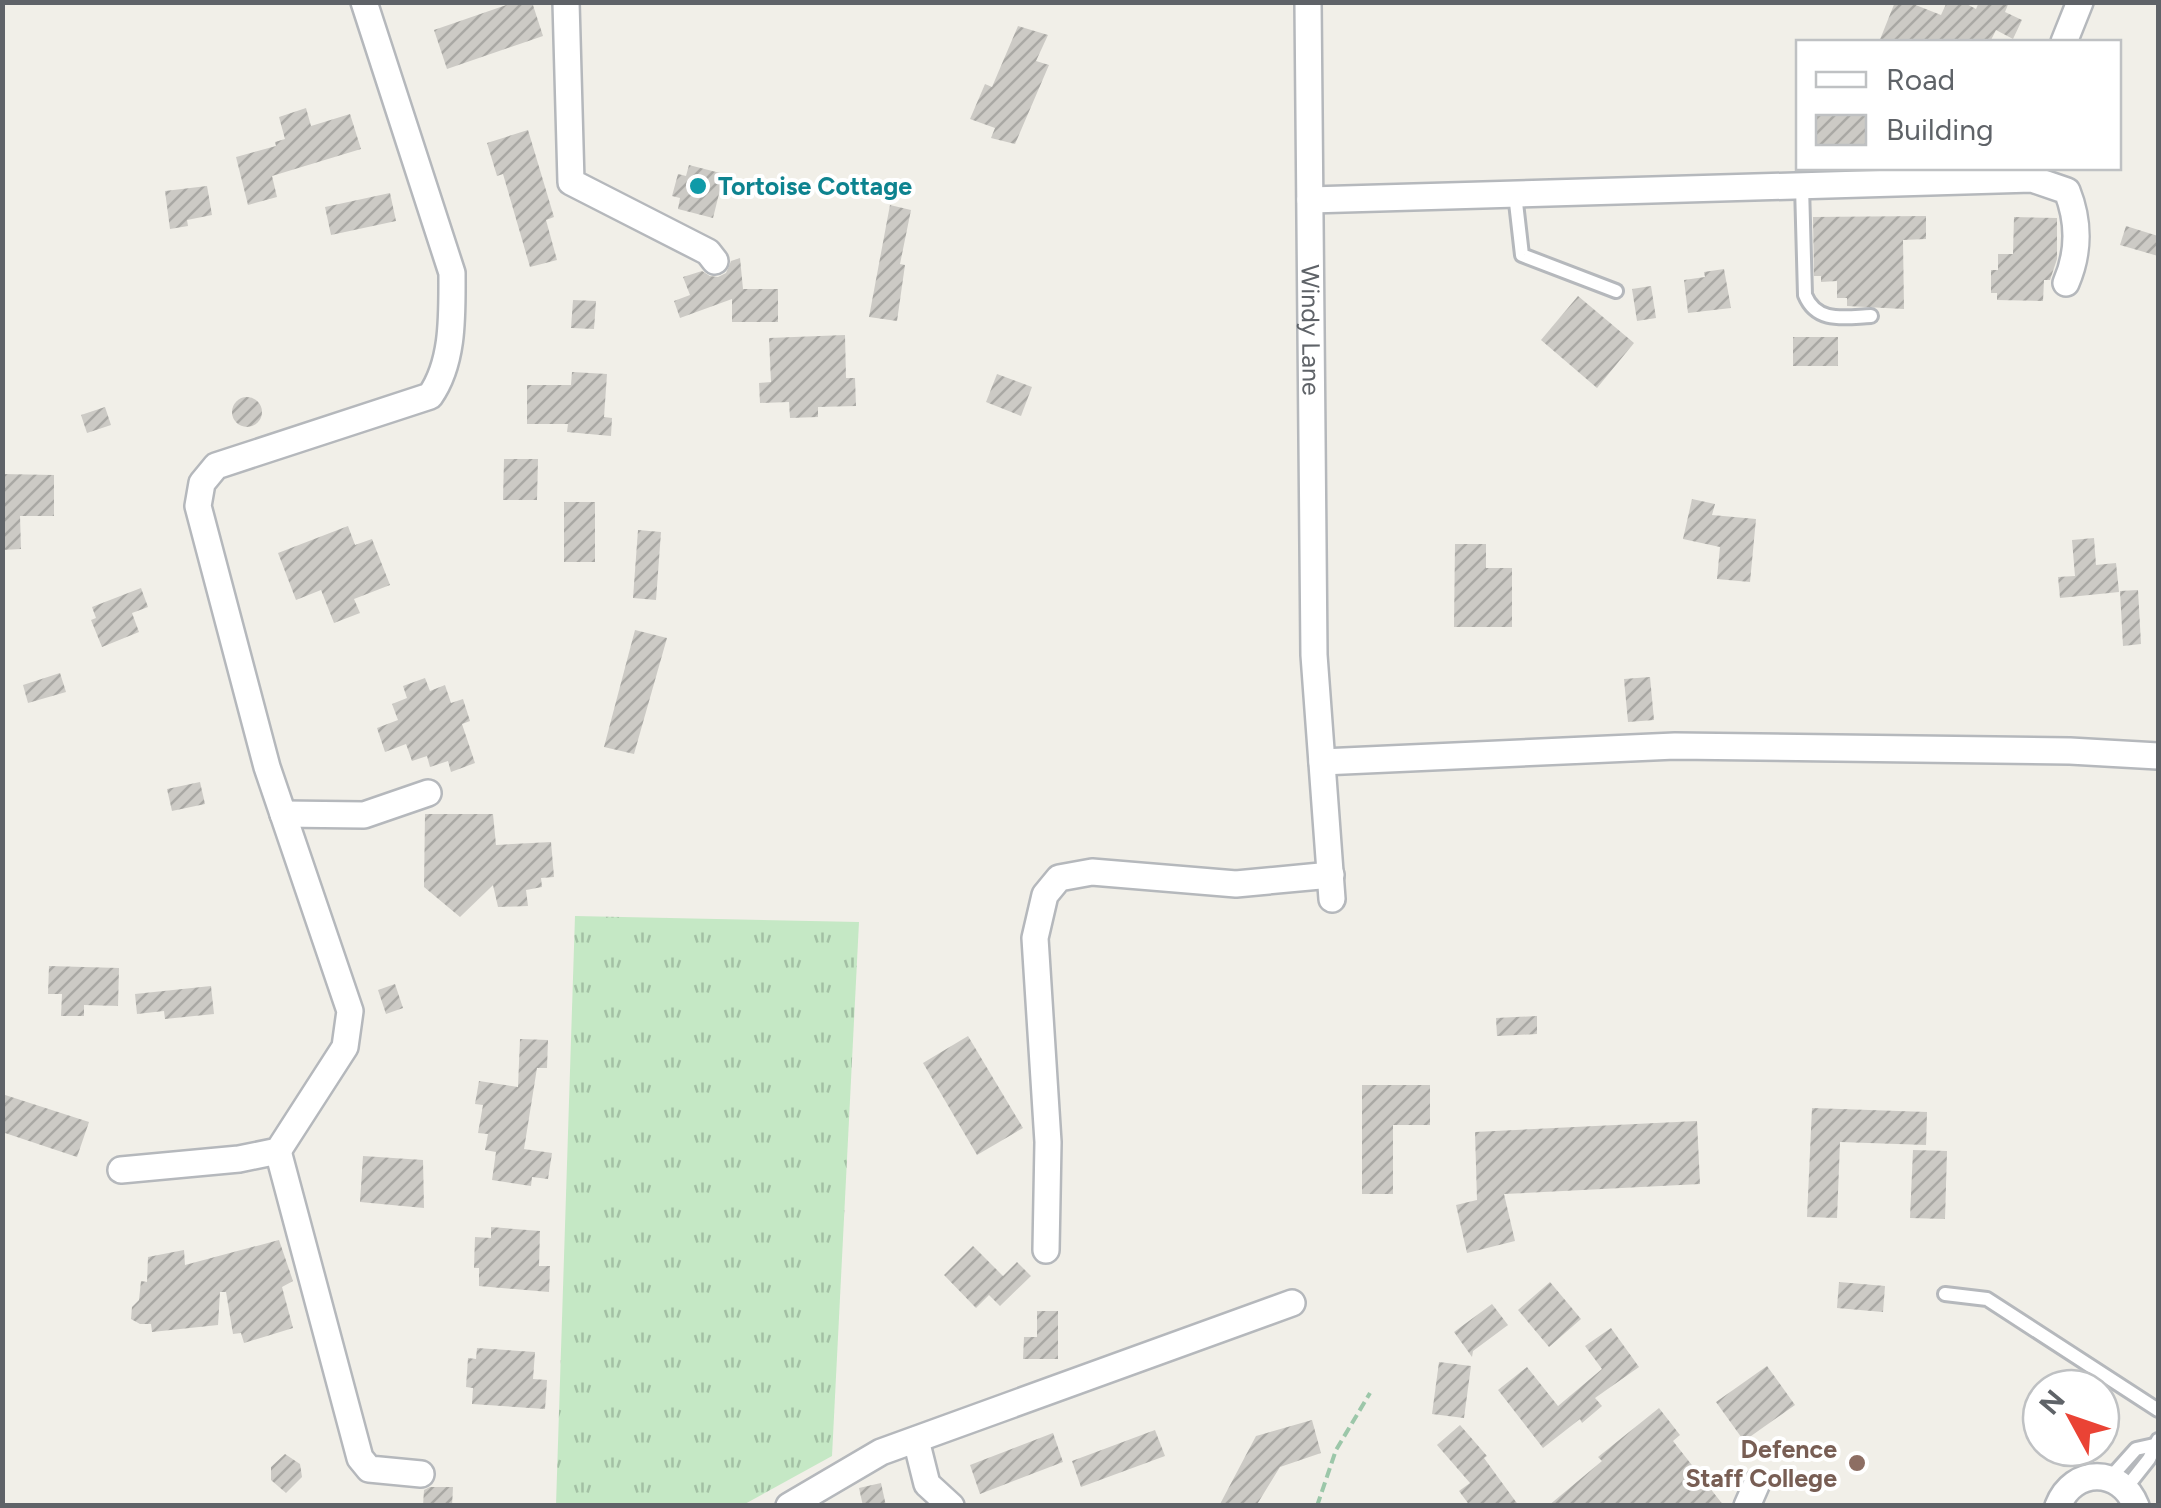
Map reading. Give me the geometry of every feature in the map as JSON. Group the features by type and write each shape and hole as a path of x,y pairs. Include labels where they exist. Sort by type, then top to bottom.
{"street":[{"path":"364,2 452,274 452,316 442,379 430,396 216,466 202,483 198,506 283,814 350,1011 345,1046 278,1152 360,1458 369,1468 421,1474"},
{"path":"566,2 570,182 708,252 716,262"},
{"name":"Windy Lane","path":"1046,1250 1048,1142 1035,938 1045,895 1059,878 1092,872 1331,887 1314,655 1308,2"},
{"path":"2065,40 2080,2"},
{"path":"1310,200 2032,180 2067,191 2075,211 2075,262 2066,282"},
{"path":"1322,762 1675,746 2070,751 2158,756"},
{"path":"283,814 364,815 428,793"},
{"path":"121,1170 278,1152"},
{"path":"789,1506 881,1452 1292,1303"},
{"path":"916,1440 927,1484 951,1506"},
{"path":"2058,1506 2066,1489 2090,1476 2124,1490"}],"lane":[{"path":"1802,186 1805,295 1810,306 1830,318 1871,316"},
{"path":"1515,194 1522,254 1616,291"},
{"path":"1946,1294 1987,1300 2158,1410"},
{"path":"2124,1490 2136,1449 2156,1442"}],"path":[{"path":"1317,1506 1336,1450 1370,1393"}],"green space":[{"path":"575,916 859,922 832,1456 743,1505 556,1505"}],"building":[{"path":"515,2 532,2 543,36 447,69 434,30"},
{"path":"1895,2 1908,2 1941,15 1947,2 1963,2 1976,9 1979,2 2009,2 2005,12 2022,20 2013,39 1996,30 1991,40 1880,40"},
{"path":"1018,26 1048,35 1036,61 1049,65 1015,144 991,138 995,128 970,119 985,84 992,87"},
{"path":"306,108 311,126 350,114 361,149 272,176 277,197 248,205 236,157 276,146 275,142 285,139 279,117"},
{"path":"528,130 554,217 546,220 557,260 530,267 503,174 497,176 487,143"},
{"name":"Tortoise Cottage","path":"689,165 724,174 713,218 678,209 680,198 672,196 678,174 686,176"},
{"path":"207,186 212,215 187,220 188,226 170,229 165,191"},
{"path":"390,193 396,221 331,235 325,207"},
{"path":"890,205 911,210 900,264 905,265 897,321 869,317"},
{"path":"1926,216 1926,239 1903,240 1904,309 1847,306 1847,298 1837,298 1837,281 1821,282 1821,276 1814,276 1813,217"},
{"path":"2014,217 2057,218 2057,259 2050,280 2044,280 2043,301 1997,300 1997,293 1991,293 1991,270 1998,270 1998,254 2013,254"},
{"path":"2126,226 2158,236 2158,256 2120,245"},
{"path":"740,258 743,289 778,289 778,322 732,322 732,299 680,318 674,301 690,295 683,277 702,271 718,277 726,273 731,261"},
{"path":"1724,269 1731,308 1688,313 1684,280"},
{"path":"1651,286 1656,318 1637,321 1632,289"},
{"path":"1578,296 1634,343 1597,388 1541,340"},
{"path":"573,300 596,301 594,329 571,328"},
{"path":"845,335 846,378 855,378 856,406 818,407 818,417 790,418 789,402 760,403 759,383 771,382 769,338"},
{"path":"1793,337 1838,337 1838,366 1793,366"},
{"path":"572,372 607,374 604,417 612,418 611,436 567,432 568,424 527,424 527,385 571,385"},
{"path":"997,374 1032,387 1021,416 986,402"},
{"path":"247,397 258,401 262,412 258,423 247,427 236,423 232,412 236,401"},
{"path":"105,407 111,425 87,433 81,415"},
{"path":"504,459 538,459 537,500 503,500"},
{"path":"2,474 54,475 54,516 20,516 21,549 2,550"},
{"path":"1692,499 1715,504 1712,515 1756,519 1750,582 1717,579 1720,547 1683,539"},
{"path":"564,502 595,502 595,562 564,562"},
{"path":"348,526 355,545 372,539 390,585 354,599 360,613 334,623 321,590 296,600 278,553"},
{"path":"638,530 661,532 656,600 633,598"},
{"path":"2094,538 2096,565 2116,563 2119,592 2060,598 2058,577 2075,576 2072,540"},
{"path":"1455,544 1486,544 1486,568 1512,568 1512,627 1454,627"},
{"path":"141,588 148,607 132,613 139,632 102,647 91,620 96,618 92,607"},
{"path":"2138,590 2141,644 2123,646 2120,591"},
{"path":"635,630 667,638 634,754 604,747"},
{"path":"60,673 66,692 28,703 23,685"},
{"path":"1650,677 1654,720 1628,722 1624,679"},
{"path":"425,678 430,691 445,685 451,703 463,699 470,721 462,724 475,763 451,772 448,761 430,767 427,756 412,761 406,744 385,752 377,728 398,720 392,704 407,698 403,686"},
{"path":"200,782 205,804 172,811 167,789"},
{"path":"425,814 493,814 496,845 551,842 554,877 541,878 542,887 526,890 528,906 498,907 493,885 460,917 424,887"},
{"path":"49,966 119,968 118,1006 84,1005 84,1016 61,1016 62,994 48,994"},
{"path":"395,984 403,1008 386,1014 378,990"},
{"path":"211,986 214,1014 165,1019 164,1011 137,1014 135,994"},
{"path":"1537,1016 1537,1034 1497,1036 1496,1018"},
{"path":"968,1036 1023,1128 977,1155 923,1063"},
{"path":"520,1039 548,1040 547,1068 537,1068 524,1149 552,1153 548,1179 532,1177 531,1186 492,1180 496,1152 485,1150 488,1134 478,1133 483,1105 475,1104 479,1081 518,1087"},
{"path":"1362,1085 1430,1085 1430,1125 1393,1125 1393,1194 1362,1194"},
{"path":"2,1094 89,1122 77,1157 2,1132"},
{"path":"1812,1108 1927,1112 1926,1145 1840,1142 1837,1218 1807,1217"},
{"path":"1697,1121 1700,1184 1504,1194 1515,1241 1467,1253 1456,1205 1477,1200 1475,1132"},
{"path":"1913,1150 1947,1151 1945,1219 1910,1218"},
{"path":"363,1156 423,1160 424,1208 360,1202"},
{"path":"491,1227 540,1231 539,1266 550,1266 549,1292 479,1286 479,1268 474,1268 475,1237 491,1238"},
{"path":"279,1240 293,1281 282,1287 293,1328 244,1343 241,1333 233,1334 226,1292 220,1292 218,1325 152,1332 151,1324 131,1319 141,1281 147,1282 148,1257 184,1250 185,1265"},
{"path":"973,1246 1003,1276 1017,1262 1031,1276 1000,1306 989,1295 976,1308 944,1275"},
{"path":"1550,1282 1581,1319 1549,1347 1518,1310"},
{"path":"1839,1282 1885,1286 1883,1312 1837,1308"},
{"path":"1492,1304 1508,1325 1473,1351 1472,1357 1454,1332"},
{"path":"1037,1311 1058,1311 1058,1359 1023,1359 1024,1337 1037,1337"},
{"path":"1611,1328 1639,1367 1595,1398 1602,1406 1582,1423 1580,1419 1543,1448 1498,1390 1527,1367 1558,1406 1602,1369 1585,1346"},
{"path":"477,1348 535,1352 533,1379 547,1380 545,1409 472,1404 473,1388 466,1387 468,1358 476,1359"},
{"path":"1439,1362 1471,1366 1464,1418 1432,1414"},
{"path":"1767,1366 1795,1405 1744,1441 1716,1402"},
{"path":"1659,1408 1680,1435 1673,1441 1724,1506 1548,1506 1602,1461 1598,1457"},
{"path":"1312,1420 1321,1453 1280,1467 1256,1506 1219,1506 1256,1436"},
{"path":"1460,1425 1487,1456 1484,1458 1519,1506 1470,1506 1459,1491 1470,1483 1437,1445"},
{"path":"1155,1430 1165,1456 1081,1487 1072,1461"},
{"path":"1053,1433 1063,1462 980,1494 970,1465"},
{"path":"285,1454 300,1464 302,1477 286,1493 271,1480 271,1467"},
{"path":"881,1483 886,1506 863,1506 859,1488"},
{"path":"453,1487 452,1506 423,1506 424,1490"}],"place":[{"name":"Tortoise Cottage","path":"698,186"},
{"name":"Defence Staff College","path":"1857,1463"}]}
